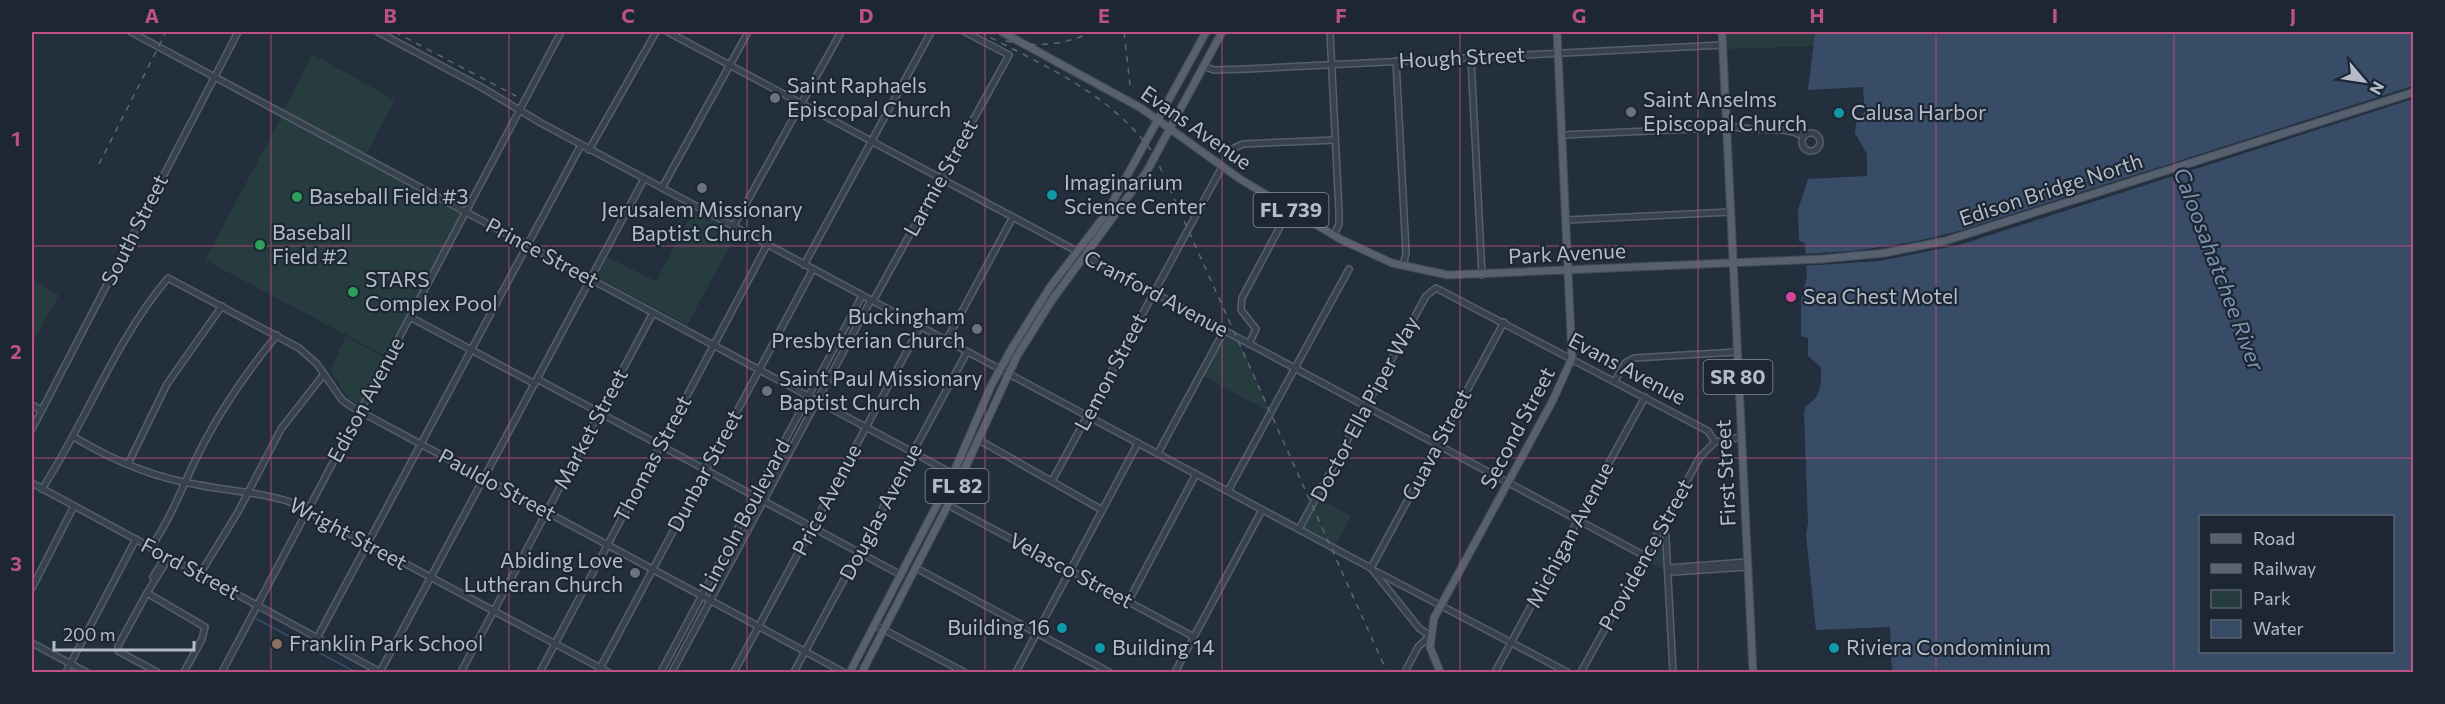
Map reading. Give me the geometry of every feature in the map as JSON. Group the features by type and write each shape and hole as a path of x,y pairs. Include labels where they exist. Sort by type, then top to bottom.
{"main road":[{"name":"Evans Avenue","path":"1002,32 1124,98 1222,167 1334,235 1362,251 1403,266"},
{"name":"FL 82","path":"850,672 935,510 999,371 1027,321 1106,214 1206,32"},
{"name":"FL 82","path":"862,672 948,505 1008,375 1033,328 1133,192 1222,32"},
{"name":"Second Street","path":"1430,636 1441,605 1554,400 1572,358 1570,271 1557,32"},
{"name":"First Street","path":"1722,32 1753,672"},
{"name":"Edison Bridge North","path":"1733,263 1877,254 1945,241 2414,92"},
{"name":"Park Avenue","path":"1403,266 1448,275 1482,275 1733,263"},
{"path":"948,505 946,500 951,477"},
{"path":"928,543 927,538 937,518 935,510"},
{"path":"1430,636 1430,647 1440,672"}],"street":[{"name":"Prince Street","path":"131,32 866,427 951,477"},
{"name":"South Street","path":"32,429 238,32"},
{"path":"378,32 589,150 872,300 999,371 1158,453 1567,672"},
{"name":"Edison Avenue","path":"222,672 561,32"},
{"path":"589,150 656,32"},
{"name":"Cranford Avenue","path":"668,32 1645,556"},
{"path":"662,188 748,32"},
{"path":"734,227 841,32"},
{"path":"804,265 931,32"},
{"name":"Larmie Street","path":"872,300 1009,55 965,32"},
{"path":"1330,32 1339,212 1339,224 1334,235"},
{"name":"Hough Street","path":"1203,66 1214,70 1723,45"},
{"path":"1471,58 1482,275"},
{"path":"1396,61 1406,243 1403,266"},
{"path":"1562,135 1726,127 1753,130 1788,129 1804,136"},
{"path":"1230,150 1243,144 1335,140"},
{"path":"317,638 581,145"},
{"name":"Lemon Street","path":"1052,481 1222,167"},
{"path":"380,672 644,179"},
{"path":"1567,220 1730,212"},
{"path":"946,341 1013,218"},
{"path":"1249,344 1256,329 1241,310 1242,298 1282,223"},
{"name":"Thomas Street","path":"540,672 767,245"},
{"name":"Dunbar Street","path":"599,670 813,269"},
{"path":"1228,492 1349,269"},
{"name":"Pauldo Street","path":"74,437 115,355 168,278 299,348 324,374 342,400 360,411 843,672"},
{"name":"Evans Avenue","path":"1431,289 1443,289 1645,397 1707,431 1715,442"},
{"name":"Doctor Ella Piper Way","path":"1299,529 1431,289"},
{"name":"Lincoln Boulevard","path":"661,672 862,296"},
{"name":"Lincoln Boulevard","path":"672,672 872,300"},
{"path":"128,464 167,384 222,306"},
{"name":"Market Street","path":"461,672 653,313"},
{"path":"410,317 471,350 600,413 901,575"},
{"name":"Guava Street","path":"1371,568 1503,322"},
{"name":"Price Avenue","path":"734,672 920,327"},
{"path":"1158,453 1224,331"},
{"path":"151,547 224,408 277,335"},
{"name":"Douglas Avenue","path":"794,672 967,352"},
{"path":"1615,381 1625,363 1634,358 1737,352"},
{"path":"200,574 226,532 281,429 324,374"},
{"name":"Michigan Avenue","path":"1495,672 1645,397"},
{"path":"32,405 42,410"},
{"path":"42,489 74,437"},
{"name":"Wright Street","path":"74,437 128,464 185,483 280,499 307,511 494,611 599,670 608,672"},
{"path":"1715,442 1741,437"},
{"path":"979,440 1102,510"},
{"name":"Providence Street","path":"1581,672 1700,457 1715,442"},
{"path":"1016,672 1138,443"},
{"path":"1128,602 1196,474"},
{"name":"Ford Street","path":"32,483 380,672"},
{"name":"Velasco Street","path":"948,505 1194,637"},
{"path":"32,588 74,506"},
{"path":"1175,672 1262,510"},
{"path":"1665,519 1673,672"},
{"path":"66,672 136,539"},
{"path":"157,672 118,651 118,646 165,564 166,556"},
{"path":"1668,568 1673,572 1747,565"},
{"path":"916,568 1109,672"},
{"path":"1371,568 1419,628 1430,636"},
{"path":"147,593 205,627 202,639 184,672"},
{"path":"875,625 964,672"},
{"name":"Second Street","path":"1405,672 1418,647 1430,636"},
{"path":"32,643 86,672"}],"green space":[{"path":"1726,32 1815,32 1813,46 1727,49"},
{"path":"312,54 395,100 366,154 284,110"},
{"path":"282,116 463,212 386,356 205,260"},
{"path":"694,210 736,234 687,325 597,277 608,257 656,281"},
{"path":"32,280 59,295 32,344"},
{"path":"1224,331 1238,338 1271,413 1200,374"},
{"path":"346,337 385,358 360,405 349,399 330,370"},
{"path":"1316,497 1351,516 1334,548 1299,529"},
{"path":"1665,519 1668,571 1643,559"}],"water":[{"name":"Caloosahatchee River","path":"1815,32 2413,32 2413,672 1892,672 1890,627 1816,630 1806,535 1808,523 1804,413 1806,406 1820,390 1821,367 1808,356 1808,338 1801,336 1801,300 1807,277 1805,243 1799,241 1798,210 1808,179 1867,176 1867,154 1855,133 1856,124 1865,111 1863,87 1808,90"}],"pier":[{"path":"2413,86 2413,99 1959,245 1880,261 1803,266 1803,254 1852,251 1913,242 1959,231"}],"waterway":[{"path":"257,619 355,672"}],"railway":[{"path":"99,164 166,32"},
{"path":"395,32 516,96"},
{"path":"980,32 1052,70 1098,98 1138,134 1155,156 1387,672"},
{"path":"1006,41 1027,44 1060,43 1090,32"},
{"path":"1124,32 1130,85"}],"place":[{"name":"Saint Raphaels Episcopal Church","path":"775,98"},
{"name":"Saint Anselms Episcopal Church","path":"1631,112"},
{"name":"Calusa Harbor","path":"1839,113"},
{"name":"Jerusalem Missionary Baptist Church","path":"702,188"},
{"name":"Imaginarium Science Center","path":"1052,195"},
{"name":"Baseball Field #3","path":"297,197"},
{"name":"Baseball Field #2","path":"260,245"},
{"name":"STARS Complex Pool","path":"353,292"},
{"name":"Sea Chest Motel","path":"1791,297"},
{"name":"Buckingham Presbyterian Church","path":"977,329"},
{"name":"Saint Paul Missionary Baptist Church","path":"767,391"},
{"name":"Abiding Love Lutheran Church","path":"635,573"},
{"name":"Building 16","path":"1062,628"},
{"name":"Franklin Park School","path":"277,644"},
{"name":"Building 14","path":"1100,648"},
{"name":"Riviera Condominium","path":"1834,648"}]}
